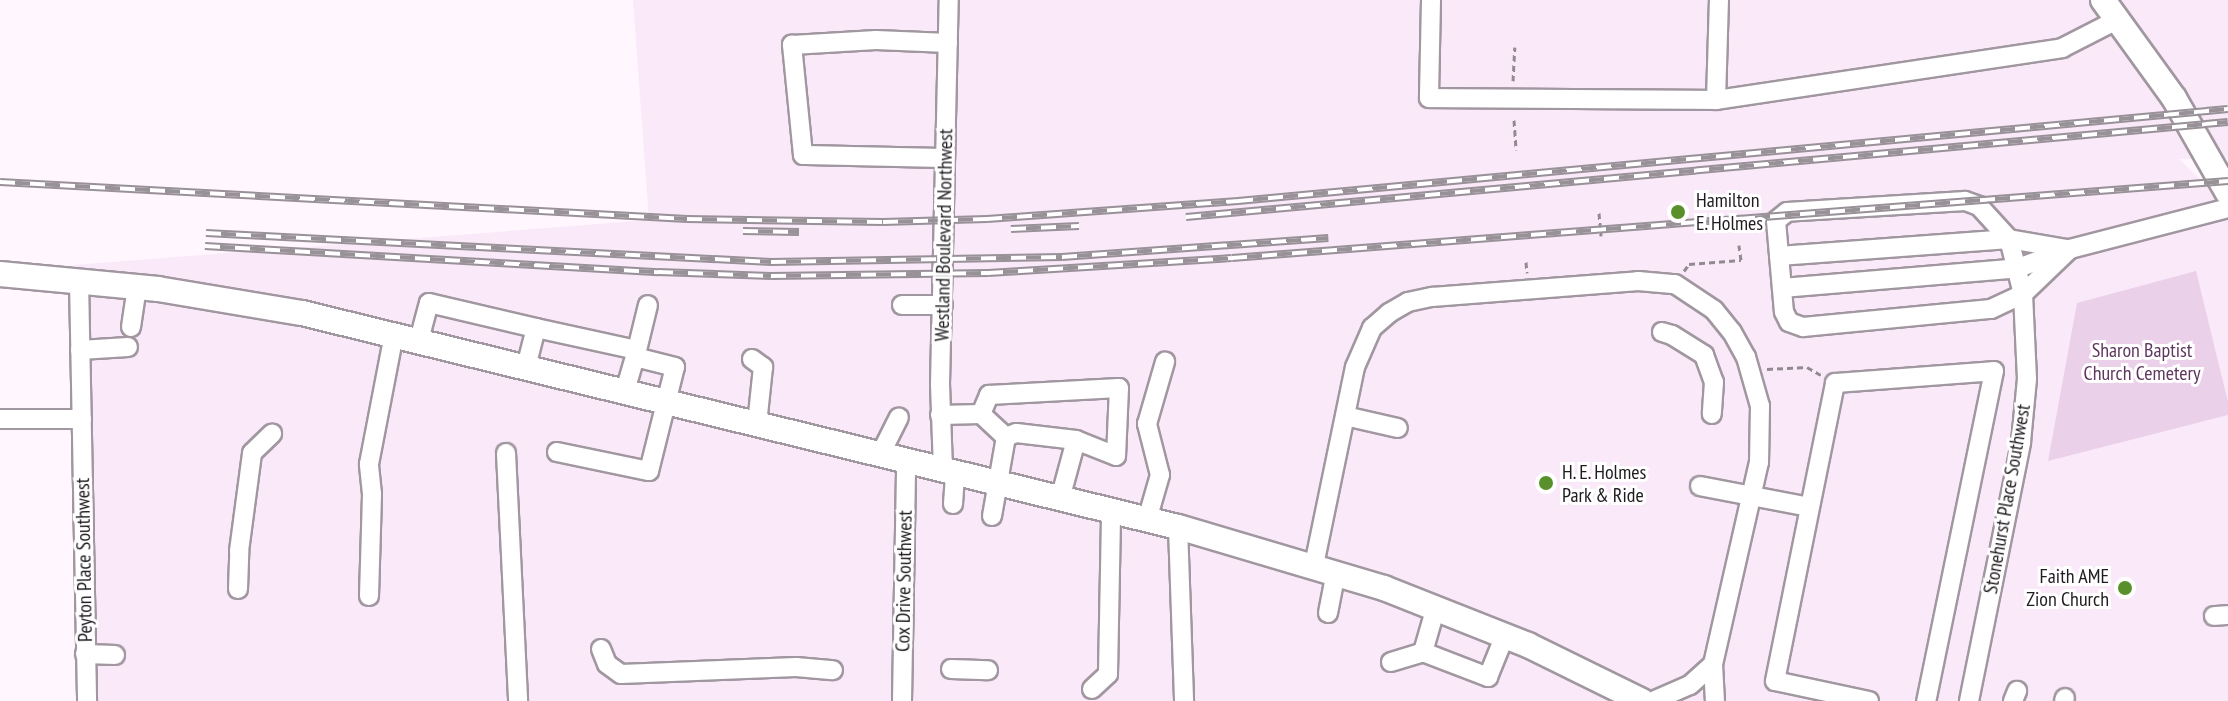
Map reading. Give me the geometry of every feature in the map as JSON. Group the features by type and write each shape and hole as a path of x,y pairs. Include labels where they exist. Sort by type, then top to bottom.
{"main road":[{"path":"2103,0 2204,145 2228,193"},
{"path":"0,274 79,280 229,299 394,334 1178,527 1325,568 1436,607 1505,635 1642,701"}],"street":[{"name":"Westland Boulevard Northwest","path":"949,0 940,415 953,504"},
{"path":"1431,0 1429,98 1716,100 2062,48 2117,20"},
{"path":"1716,100 1719,0"},
{"path":"945,158 803,155 792,45 876,40 948,43"},
{"path":"2009,239 1979,206 1965,201 1787,212 1776,221 1784,312 1789,322 1803,327 1991,309 2023,294 2070,249"},
{"path":"1782,288 2018,268 2070,249 2228,208"},
{"path":"1779,256 2009,239 2040,247 2070,249"},
{"name":"Stonehurst Place Southwest","path":"1969,701 2021,442 2027,379 2023,294 2009,239"},
{"name":"Peyton Place Southwest","path":"79,280 87,701"},
{"path":"1328,613 1325,568 1345,416 1361,347 1372,328 1408,302 1432,297 1638,281 1675,284 1714,310 1732,332 1750,370 1760,406 1762,434 1753,496 1713,664 1715,701"},
{"path":"131,327 137,287"},
{"path":"419,340 429,303 636,354 675,367 649,471 557,452"},
{"path":"625,391 648,305"},
{"path":"902,305 943,305"},
{"path":"526,367 536,328"},
{"path":"1662,332 1686,342 1704,355 1714,382 1712,414"},
{"path":"369,596 372,494 369,464 394,334"},
{"path":"80,350 128,347"},
{"path":"752,359 763,367 757,424"},
{"path":"1147,520 1160,475 1147,424 1165,362"},
{"path":"1869,701 1775,681 1835,383 1994,371 1926,701"},
{"path":"981,414 989,395 1119,388 1116,456 1076,440 1016,433 1006,437"},
{"path":"940,415 981,414 1006,437"},
{"path":"1345,416 1398,428"},
{"path":"880,455 899,417"},
{"path":"0,419 82,419"},
{"path":"238,589 252,453 272,434"},
{"path":"992,516 1006,437"},
{"path":"1060,499 1076,440"},
{"path":"506,453 518,701"},
{"name":"Cox Drive Southwest","path":"902,701 906,461"},
{"path":"1700,486 1809,507"},
{"path":"1092,689 1108,674 1111,511"},
{"path":"1178,527 1184,701"},
{"path":"1423,652 1436,607"},
{"path":"1391,662 1423,652 1488,677 1505,635"},
{"path":"601,649 607,664 621,674 796,667 833,670"},
{"path":"85,654 115,655"},
{"path":"1653,701 1690,685 1713,664"},
{"path":"951,669 988,670"}],"path":[{"path":"1513,81 1515,47"},
{"path":"1514,120 1516,150"},
{"path":"1599,213 1601,236"},
{"path":"1675,284 1689,264 1741,260 1739,245"},
{"path":"1750,370 1807,367 1835,383"}],"shaded area":[{"path":"633,0 2228,0 2228,158 2179,159 2228,205 2228,701 91,701 74,265 649,220"}],"green space":[{"name":"Sharon Baptist Church Cemetery","path":"2196,271 2228,402 2228,415 2048,461 2077,303"}],"railway":[{"path":"0,182 687,219 883,222 987,219 1238,201 2228,109"},
{"path":"1186,217 2228,122"},
{"path":"205,246 771,276 988,273 1232,258 2228,181"},
{"path":"1011,229 1079,226"},
{"path":"743,231 799,232"},
{"path":"206,233 771,262 1062,257 1328,238"}],"place":[{"name":"Hamilton E. Holmes","path":"1678,212"},
{"name":"H. E. Holmes Park & Ride","path":"1546,483"},
{"name":"Faith AME Zion Church","path":"2125,588"}]}
